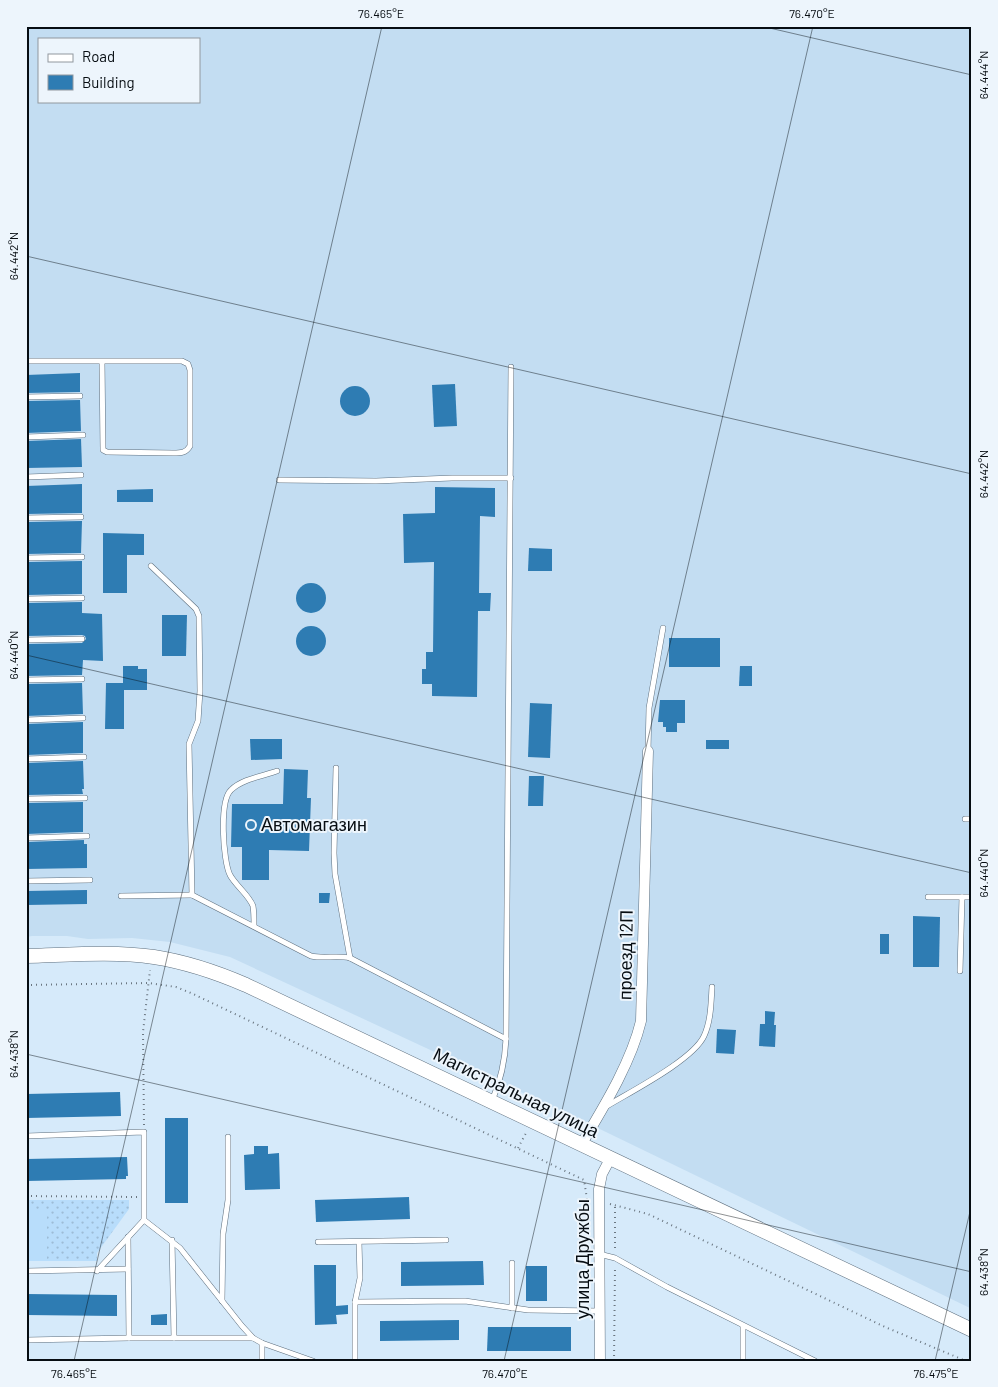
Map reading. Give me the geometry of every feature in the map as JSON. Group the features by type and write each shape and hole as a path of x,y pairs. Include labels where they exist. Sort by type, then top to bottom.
{"main road":[{"name":"Магистральная улица","path":"26,956 130,955 152,957 196,966 246,985 972,1330"}],"street":[{"name":"проезд 12П","path":"581,1145 603,1108 635,1040 641,1021 648,751"},
{"name":"улица Дружбы","path":"600,1361 598,1202 600,1183 610,1159"}],"lane":[{"path":"26,361 102,361 182,361 188,364 190,370 190,446 188,450 182,452 145,453 107,452 103,450 102,361"},
{"path":"492,1102 502,1076 506,1039 511,367"},
{"path":"26,397 80,396"},
{"path":"26,437 83,436"},
{"path":"26,477 81,475"},
{"path":"278,480 376,481 510,478"},
{"path":"26,518 81,517"},
{"path":"26,558 82,557"},
{"path":"152,566 196,609 199,616 200,691 198,721 189,744 192,895"},
{"path":"26,599 82,598"},
{"path":"648,751 648,708 664,628"},
{"path":"26,640 82,638"},
{"path":"26,680 82,679"},
{"path":"26,720 83,718"},
{"path":"26,759 84,757"},
{"path":"336,768 335,874 350,958"},
{"path":"254,926 253,906 231,877 224,855 224,804 226,795 231,789 277,771"},
{"path":"26,799 85,798"},
{"path":"965,819 972,819"},
{"path":"26,838 87,836"},
{"path":"26,881 90,880"},
{"path":"121,896 192,895 311,956 320,958 343,956 350,958 506,1039"},
{"path":"928,897 972,897"},
{"path":"960,971 962,897"},
{"path":"603,1108 693,1052 704,1038 709,1025 712,987"},
{"path":"26,1136 144,1132 144,1220 97,1270"},
{"path":"222,1301 223,1234 228,1200 228,1137"},
{"path":"144,1220 180,1248 253,1338 313,1361"},
{"path":"128,1237 129,1338"},
{"path":"172,1240 174,1338"},
{"path":"318,1242 446,1240"},
{"path":"355,1361 355,1302 360,1278 359,1242"},
{"path":"599,1254 615,1258 743,1326 815,1361"},
{"path":"512,1263 512,1308"},
{"path":"26,1271 128,1269"},
{"path":"355,1302 465,1301 528,1310 599,1311"},
{"path":"743,1326 743,1361"},
{"path":"26,1340 253,1338"},
{"path":"262,1343 262,1361"}],"path":[{"path":"26,985 149,984 176,987 192,993 584,1180 588,1201 615,1205 648,1214 885,1326 966,1361"},
{"path":"144,1132 143,1032 149,984"},
{"path":"26,1196 144,1197"},
{"path":"614,1361 615,1205"}],"shaded area":[{"path":"26,26 972,26 972,1309 577,1118 230,957 170,942 132,938 88,939 67,936 26,937"},
{"path":"26,1200 129,1200 129,1209 97,1253 97,1261 47,1261 47,1211 26,1211"},
{"path":"26,1211 47,1211 47,1261 26,1261"}],"building":[{"path":"80,373 80,392 26,393 26,375"},
{"path":"455,384 457,426 434,427 432,385"},
{"path":"355,386 365,391 370,401 365,411 355,416 345,411 340,401 345,391"},
{"path":"80,400 81,431 26,433 26,401"},
{"path":"81,439 82,467 26,468 26,441"},
{"path":"82,484 82,513 26,514 26,486"},
{"path":"435,487 495,488 495,517 480,516 479,593 491,593 490,611 478,611 477,697 432,696 432,684 422,684 422,669 426,669 426,652 433,652 434,562 404,563 403,514 435,513"},
{"path":"153,489 153,502 117,502 117,490"},
{"path":"82,521 81,553 26,554 26,522"},
{"path":"103,533 144,534 144,555 127,555 127,593 103,593"},
{"path":"529,548 552,549 552,571 528,571"},
{"path":"82,561 82,594 26,595 26,562"},
{"path":"311,583 321,588 326,598 321,608 311,613 301,608 296,598 301,588"},
{"path":"82,602 82,613 102,614 103,661 83,660 82,675 26,676 26,644 82,643 86,639 82,635 26,636 26,603"},
{"path":"162,615 187,615 186,656 162,656"},
{"path":"311,626 321,631 326,641 321,651 311,656 301,651 296,641 301,631"},
{"path":"669,638 720,638 720,667 669,667"},
{"path":"123,666 138,666 138,669 147,669 147,690 124,690 124,729 105,729 106,683 123,683"},
{"path":"740,666 752,666 752,686 739,686"},
{"path":"82,683 83,714 26,716 26,684"},
{"path":"660,700 685,700 685,723 677,723 677,732 666,732 663,722 658,722"},
{"path":"530,703 552,704 550,758 528,757"},
{"path":"83,722 83,753 26,755 26,724"},
{"path":"250,739 282,739 282,759 251,760"},
{"path":"706,740 729,740 729,749 706,749"},
{"path":"83,761 83,794 26,795 26,763"},
{"path":"284,769 308,770 307,798 311,798 309,851 269,850 269,880 242,880 242,847 231,847 232,804 283,804"},
{"path":"529,776 544,776 543,806 528,806"},
{"path":"83,802 83,832 26,834 26,803"},
{"path":"84,840 84,844 87,844 87,868 26,869 26,842"},
{"path":"87,890 87,904 26,905 26,891"},
{"path":"319,893 330,893 329,903 319,903"},
{"path":"913,916 940,917 939,967 913,967"},
{"path":"880,934 889,934 889,954 880,954"},
{"path":"765,1011 775,1012 775,1047 759,1046 760,1024 765,1024"},
{"path":"717,1029 736,1030 734,1054 716,1053"},
{"path":"120,1092 121,1116 26,1118 26,1094"},
{"path":"165,1118 188,1118 188,1203 165,1203"},
{"path":"254,1146 268,1146 268,1154 279,1153 280,1189 245,1190 244,1155 254,1154"},
{"path":"127,1157 128,1176 126,1176 126,1179 26,1181 26,1159"},
{"path":"409,1197 410,1219 316,1222 315,1200"},
{"path":"483,1261 484,1285 401,1286 401,1262"},
{"path":"314,1265 336,1265 336,1306 348,1305 348,1314 336,1315 337,1324 315,1325"},
{"path":"526,1266 547,1266 547,1301 526,1301"},
{"path":"26,1294 117,1295 117,1316 26,1315"},
{"path":"167,1314 167,1325 151,1325 151,1315"},
{"path":"459,1320 459,1340 380,1341 380,1321"},
{"path":"488,1327 571,1327 571,1351 487,1351"}],"place":[{"name":"Автомагазин","path":"251,825"}]}
